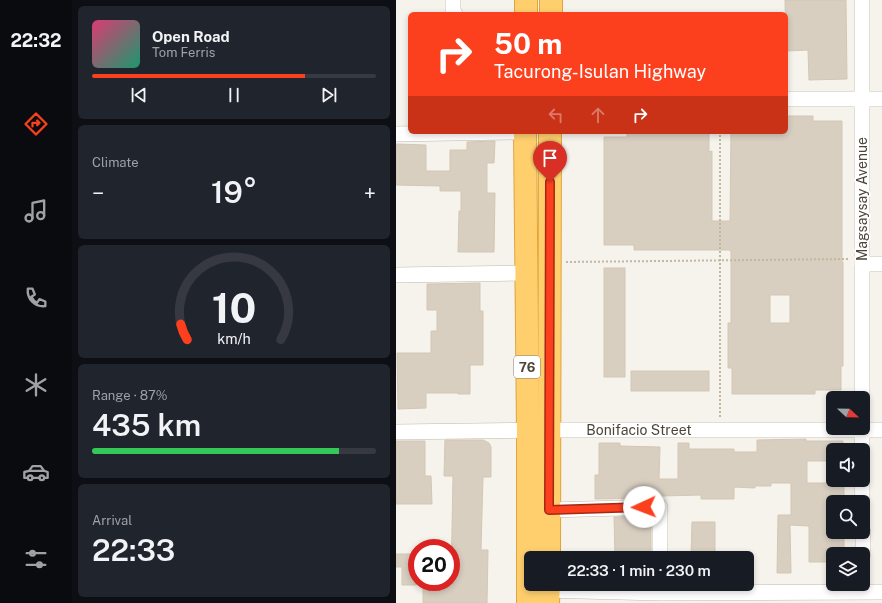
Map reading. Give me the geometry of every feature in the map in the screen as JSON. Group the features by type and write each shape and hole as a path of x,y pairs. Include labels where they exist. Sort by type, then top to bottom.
{"highway":[{"path":"526,0 526,12"},
{"path":"551,0 551,12"},
{"name":"76","path":"525,134 528,431 540,594"},
{"name":"76","path":"549,551 550,134"}],"street":[{"path":"453,0 454,12"},
{"name":"Magsaysay Avenue","path":"862,0 862,391"},
{"path":"788,99 882,99"},
{"path":"396,134 408,134"},
{"path":"862,261 882,264"},
{"path":"396,275 526,273"},
{"name":"Bonifacio Street","path":"396,432 826,429"},
{"name":"Bonifacio Street","path":"870,429 882,430"},
{"path":"549,510 660,507 660,551"},
{"path":"540,594 882,592"}],"path":[{"path":"720,134 720,430"},
{"path":"550,262 720,260 862,261"}],"building":[{"path":"785,0 846,0 847,79 809,80 808,50 788,51 788,12 785,12"},
{"path":"788,116 813,116 813,121 842,121 843,366 841,366 841,390 815,390 815,394 732,394 732,368 728,368 728,323 731,323 731,251 634,250 634,245 604,245 604,137 627,137 627,134 709,134 709,152 712,151 712,221 730,221 731,134 788,134","holes":["770,295 790,295 790,323 770,323"]},
{"path":"495,141 494,163 487,163 487,193 495,193 494,252 458,252 461,191 440,191 440,186 396,185 396,144 426,145 426,171 450,171 450,150 467,150 467,142"},
{"path":"604,268 625,268 625,377 604,377"},
{"path":"480,283 480,311 483,311 483,365 470,365 470,394 426,393 426,408 398,409 397,353 431,353 431,331 437,331 437,310 427,310 427,284"},
{"path":"631,371 709,371 709,391 631,391"},
{"path":"806,439 806,441 843,441 843,443 826,443 826,461 807,461 807,483 826,483 826,487 844,487 844,495 826,495 826,539 844,539 844,547 826,547 826,562 809,562 809,526 790,525 791,573 777,573 778,515 791,515 791,483 771,483 771,486 755,486 755,488 734,487 734,499 701,499 701,495 661,496 661,498 595,499 595,475 599,475 599,443 620,443 620,446 660,447 659,479 678,479 678,443 689,443 689,449 734,449 734,452 757,452 757,440"},
{"path":"445,440 483,440 489,443 491,447 491,477 483,477 481,550 488,550 487,603 423,603 423,591 460,591 460,539 452,539 453,476 444,476"},
{"path":"396,441 425,441 425,476 431,476 432,504 396,504"},
{"path":"651,516 651,551 615,551 614,517"},
{"path":"692,522 715,522 715,551 691,551"},
{"path":"396,554 408,554 408,585 402,585 402,567 396,567"}],"route":[{"path":"550,182 549,510 644,507"}]}
